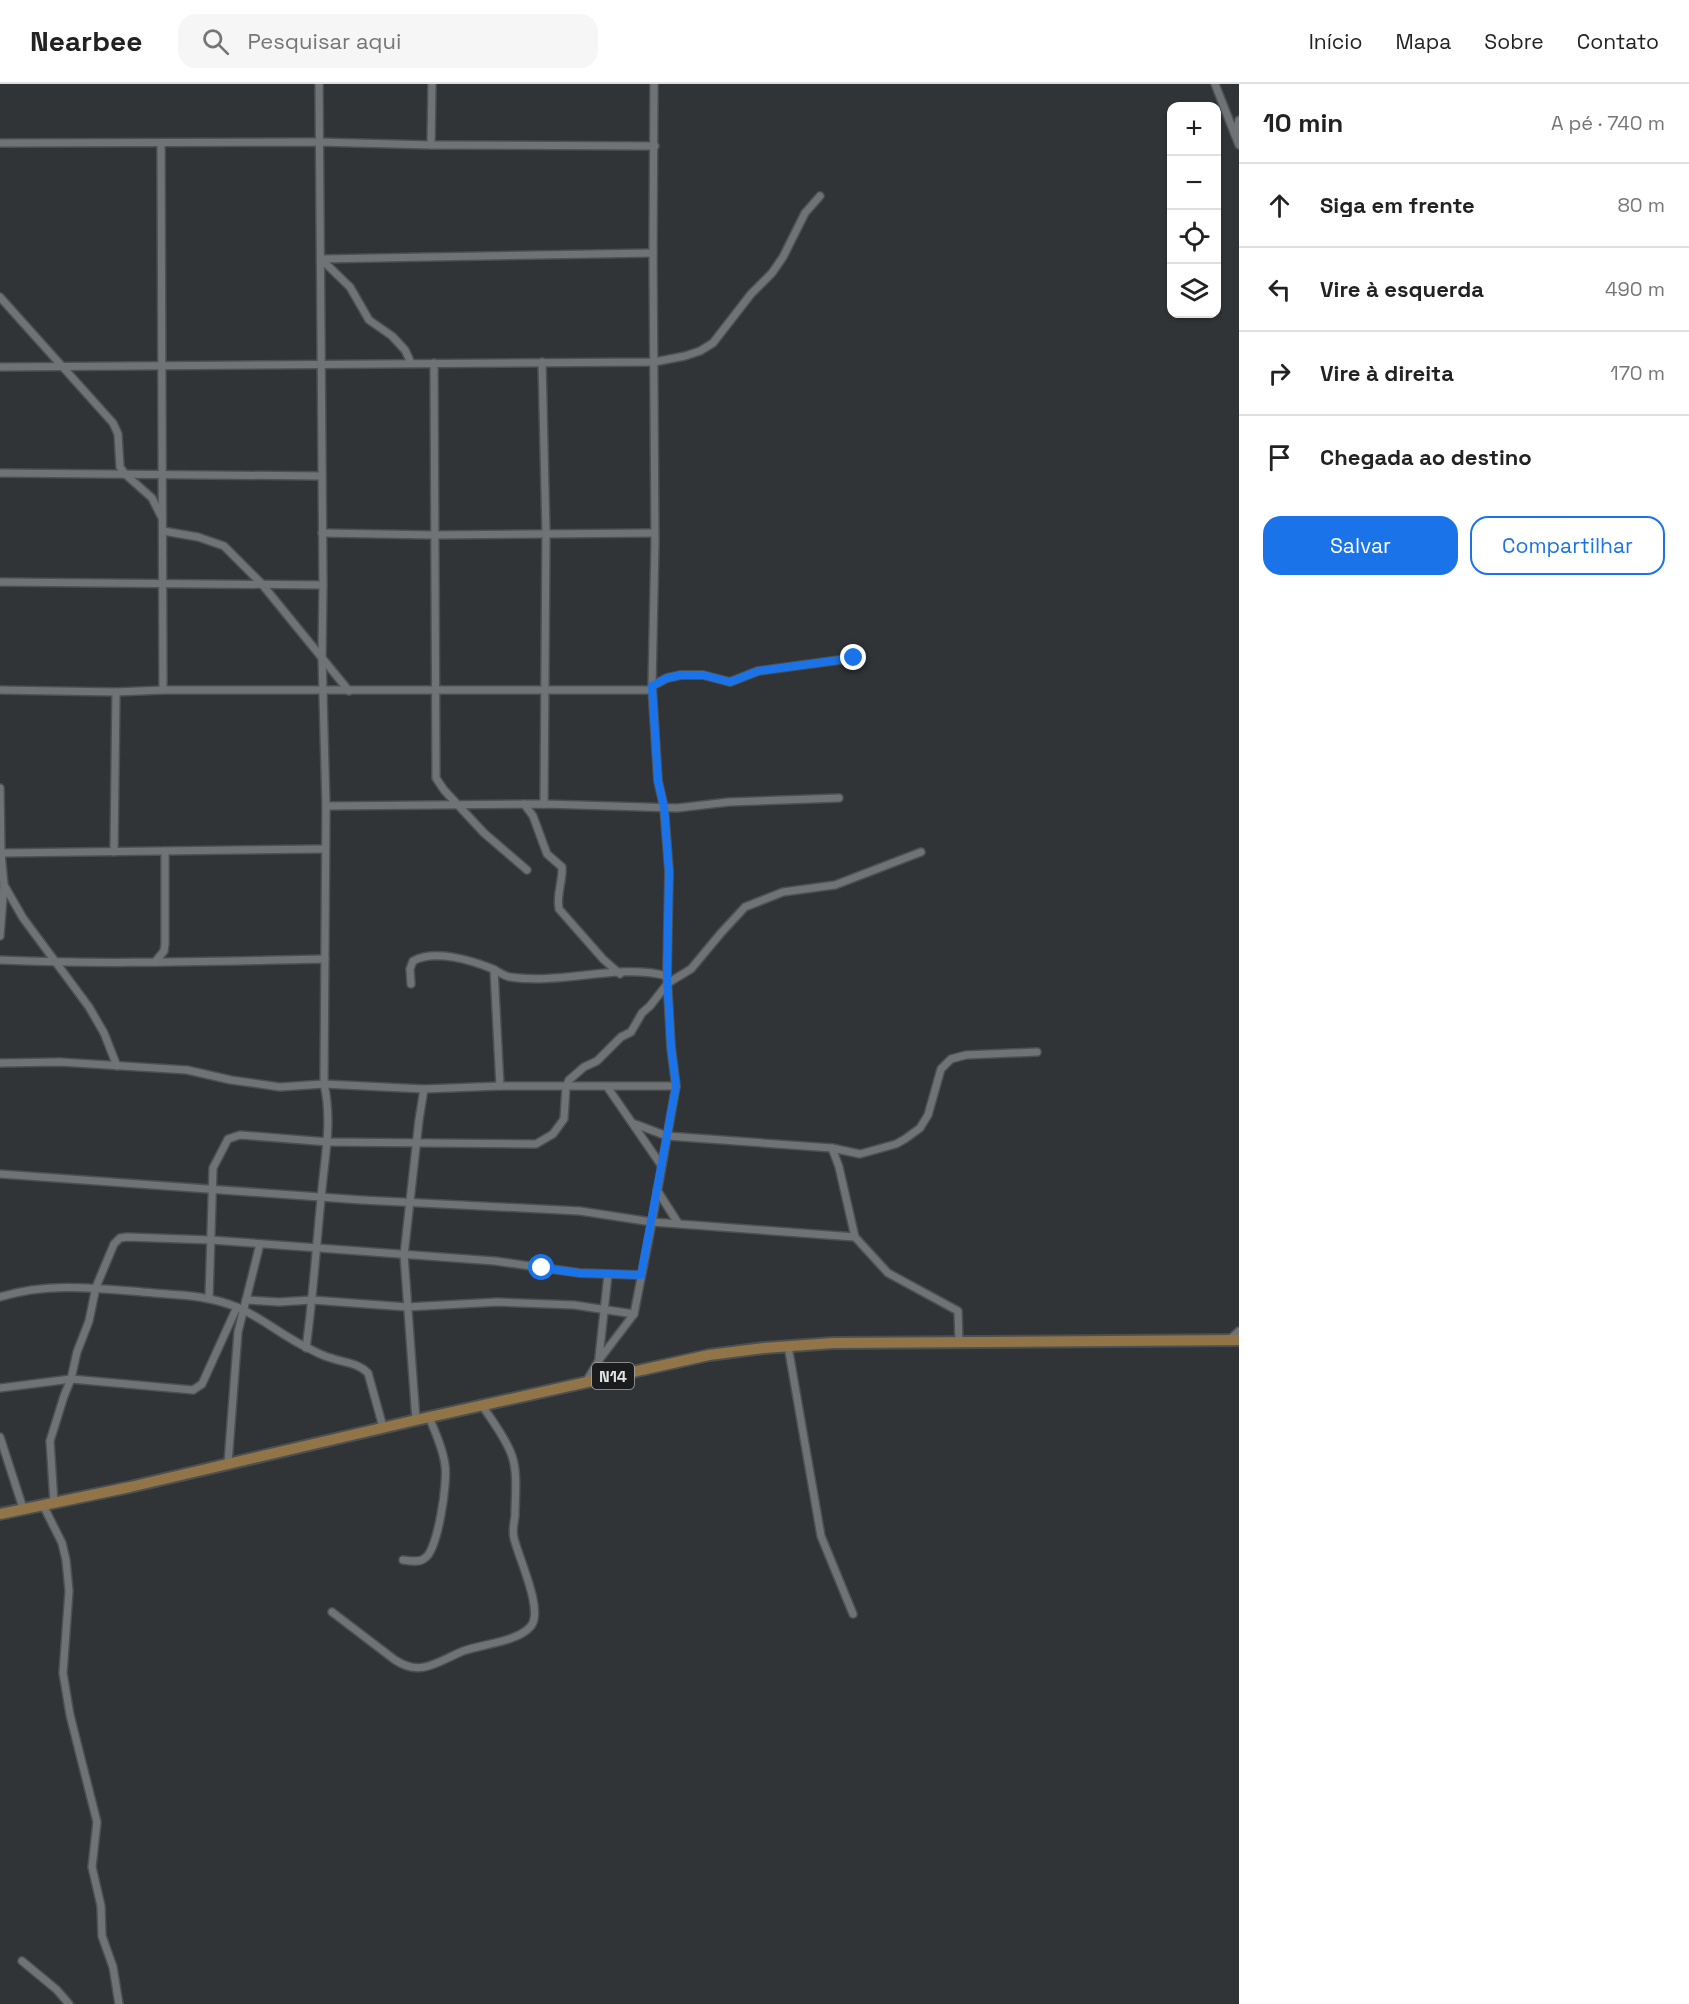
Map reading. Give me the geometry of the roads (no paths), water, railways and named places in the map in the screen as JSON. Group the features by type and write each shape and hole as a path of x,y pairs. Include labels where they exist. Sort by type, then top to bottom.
{"main road":[{"name":"N14","path":"0,1514 709,1355 833,1343 1234,1340"}],"street":[{"path":"306,1347 328,1142 328,1103 324,1084 326,806 321,656 324,585 319,84"},
{"path":"431,145 432,84"},
{"path":"586,1382 599,1360 634,1314 676,1086 668,980 670,898 664,807 658,781 652,688 654,84"},
{"path":"1215,84 1239,145"},
{"path":"1235,135 1239,120"},
{"path":"0,143 318,142 655,146"},
{"path":"160,143 163,690"},
{"path":"0,367 654,362 685,356 700,351 713,342 751,294 772,273 783,257 805,213 820,196"},
{"path":"321,259 433,255 653,253"},
{"path":"321,259 350,288 369,320 392,336 405,350 411,363"},
{"path":"0,297 118,429 120,467 152,498 159,510 163,528"},
{"path":"542,362 546,533 544,804"},
{"path":"434,363 436,778 484,833 527,870"},
{"path":"0,473 322,476"},
{"path":"163,528 224,546 261,583 349,691"},
{"path":"322,533 434,535 654,533"},
{"path":"0,582 324,585"},
{"path":"0,690 545,691 652,688 667,678 681,675 703,675 730,682 758,671 854,658"},
{"path":"114,852 116,692"},
{"path":"0,788 4,885 0,936"},
{"path":"326,806 544,804 678,808 729,802 839,798"},
{"path":"524,804 533,816 547,854 562,867 559,909 603,959 620,974"},
{"path":"1,853 324,849"},
{"path":"155,962 160,957 165,944 165,851"},
{"path":"208,1298 213,1168 228,1138 240,1135 328,1142 536,1144 553,1134 564,1119 567,1102 566,1088 569,1080 584,1067 597,1061 621,1037 631,1032 642,1013 650,1006 668,980 691,969 746,907 783,892 835,885 921,852"},
{"path":"4,885 23,918 94,1015 117,1066"},
{"path":"411,984 410,969 413,961 422,956 438,954 507,976 535,979 657,974 668,980"},
{"path":"0,960 56,963 325,958"},
{"path":"494,970 501,1086"},
{"path":"635,1124 667,1136 832,1148 860,1154 896,1144 920,1128 928,1115 941,1069 951,1059 966,1055 1037,1052"},
{"path":"0,1063 60,1062 187,1070 231,1080 280,1087 324,1084 424,1089 501,1086 608,1088 676,1086"},
{"path":"608,1088 635,1124 661,1165"},
{"path":"416,1420 404,1255 424,1089"},
{"path":"832,1148 839,1167 855,1237 888,1273 957,1311 959,1343"},
{"path":"0,1174 580,1211 652,1222 855,1237"},
{"path":"657,1190 678,1223"},
{"path":"119,2004 113,1967 102,1936 101,1906 92,1867 97,1822 70,1716 63,1673 69,1591 66,1560 49,1504 50,1441 71,1379 77,1352 89,1321 96,1287 114,1244 120,1238 127,1237 211,1240 495,1261 580,1273 641,1275"},
{"path":"0,1388 71,1379 193,1390 202,1384 246,1300 260,1244"},
{"path":"599,1360 608,1275"},
{"path":"0,1297 32,1289 96,1287 189,1294 240,1308 306,1347 332,1359 362,1367 368,1373 383,1427"},
{"path":"246,1300 279,1302 312,1300 407,1307 498,1302 574,1305 634,1314"},
{"path":"228,1463 240,1308"},
{"path":"1234,1340 1239,1331"},
{"path":"788,1346 820,1536 853,1614"},
{"path":"332,1612 395,1660 414,1669 423,1668 467,1649 522,1633 532,1625 536,1615 525,1570 513,1536 515,1475 513,1458 482,1405"},
{"path":"403,1560 420,1561 428,1557 433,1547 444,1498 446,1467 429,1417"},
{"path":"0,1437 23,1508"},
{"path":"22,1961 57,1990 69,2004"}]}
